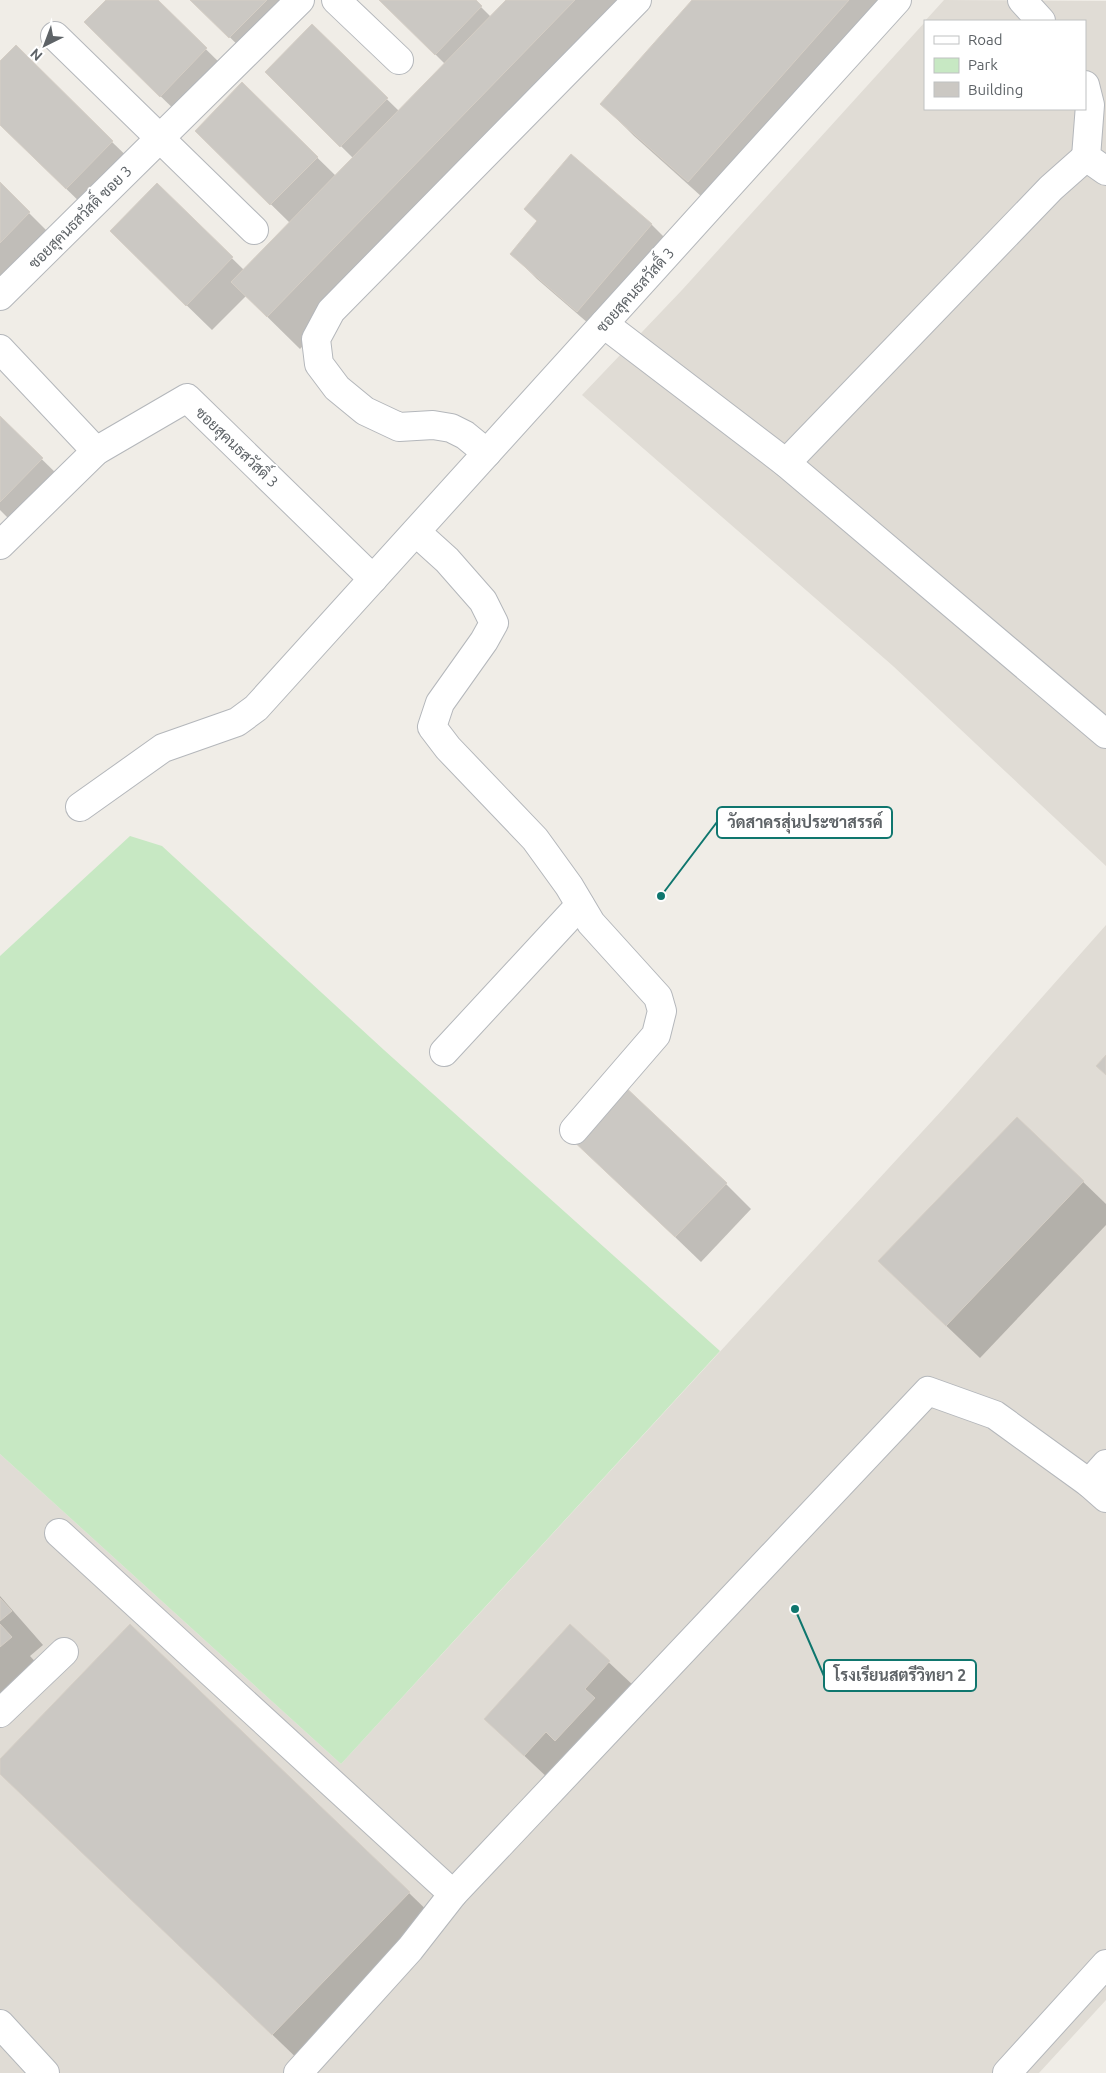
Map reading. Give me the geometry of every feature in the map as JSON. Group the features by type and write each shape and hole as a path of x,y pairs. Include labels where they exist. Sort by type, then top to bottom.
{"street":[{"name":"ซอยสุคนธสวัสดิ์ ซอย 3","path":"0,296 300,0"},
{"path":"336,0 399,60"},
{"path":"487,453 465,435 452,428 433,425 399,426 365,411 337,388 319,364 316,339 331,311 637,0"},
{"name":"ซอยสุคนธสวัสดิ์ 3","path":"80,807 163,748 236,722 256,708 897,0"},
{"path":"1022,0 1040,20"},
{"path":"55,36 254,230"},
{"path":"786,463 1051,188 1096,164 1090,105 1086,89"},
{"path":"604,324 786,463 1106,734"},
{"path":"0,349 96,451"},
{"name":"ซอยสุคนธสวัสดิ์ 3","path":"0,545 96,451 187,398 373,579"},
{"path":"416,532 447,560 483,600 494,623 484,641 440,703 432,727 448,748 535,839 591,923 658,997 662,1011 656,1035 574,1130"},
{"path":"444,1052 580,905"},
{"path":"298,2073 410,1949 454,1894 928,1391 995,1415 1100,1482"},
{"path":"60,1533 454,1894"},
{"path":"0,1713 64,1652"},
{"path":"1007,2073 1106,1964"},
{"path":"0,2024 45,2073"}],"shaded area":[{"path":"944,0 1106,1 1106,866 893,666 582,395 682,290 924,23 924,110 1086,110 1086,20 926,20"},
{"path":"1106,925 1106,2000 1039,2073 0,2073 0,1454 341,1764 944,1108"}],"green space":[{"path":"130,836 162,846 384,1050 720,1351 341,1764 0,1454 0,956"}],"building":[{"path":"106,0 158,0 207,48 160,97 84,22"},
{"path":"190,0 267,0 229,38"},
{"path":"379,0 476,0 482,6 435,55"},
{"path":"506,0 575,0 267,317 231,282"},
{"path":"692,0 849,0 688,182 600,104"},
{"path":"312,24 388,98 340,147 265,72"},
{"path":"16,45 113,141 66,189 0,125 0,61"},
{"path":"242,82 318,157 270,205 195,131"},
{"path":"571,154 652,224 577,312 510,254 537,221 524,209"},
{"path":"0,182 30,212 0,243"},
{"path":"157,183 233,257 186,306 110,231"},
{"path":"0,416 43,458 0,502"},
{"path":"1106,1055 1106,1075 1096,1066"},
{"path":"620,1082 727,1183 675,1237 568,1136"},
{"path":"1017,1117 1084,1181 946,1326 878,1261"},
{"path":"0,1598 12,1611 0,1621"},
{"path":"0,1624 12,1637 0,1647"},
{"path":"130,1624 410,1892 272,2035 0,1774 0,1759"},
{"path":"570,1624 610,1661 585,1689 595,1698 555,1741 546,1732 524,1756 484,1719"}],"place":[{"name":"วัดสาครสุ่นประชาสรรค์","path":"661,896"},
{"name":"โรงเรียนสตรีวิทยา 2","path":"795,1609"}]}
